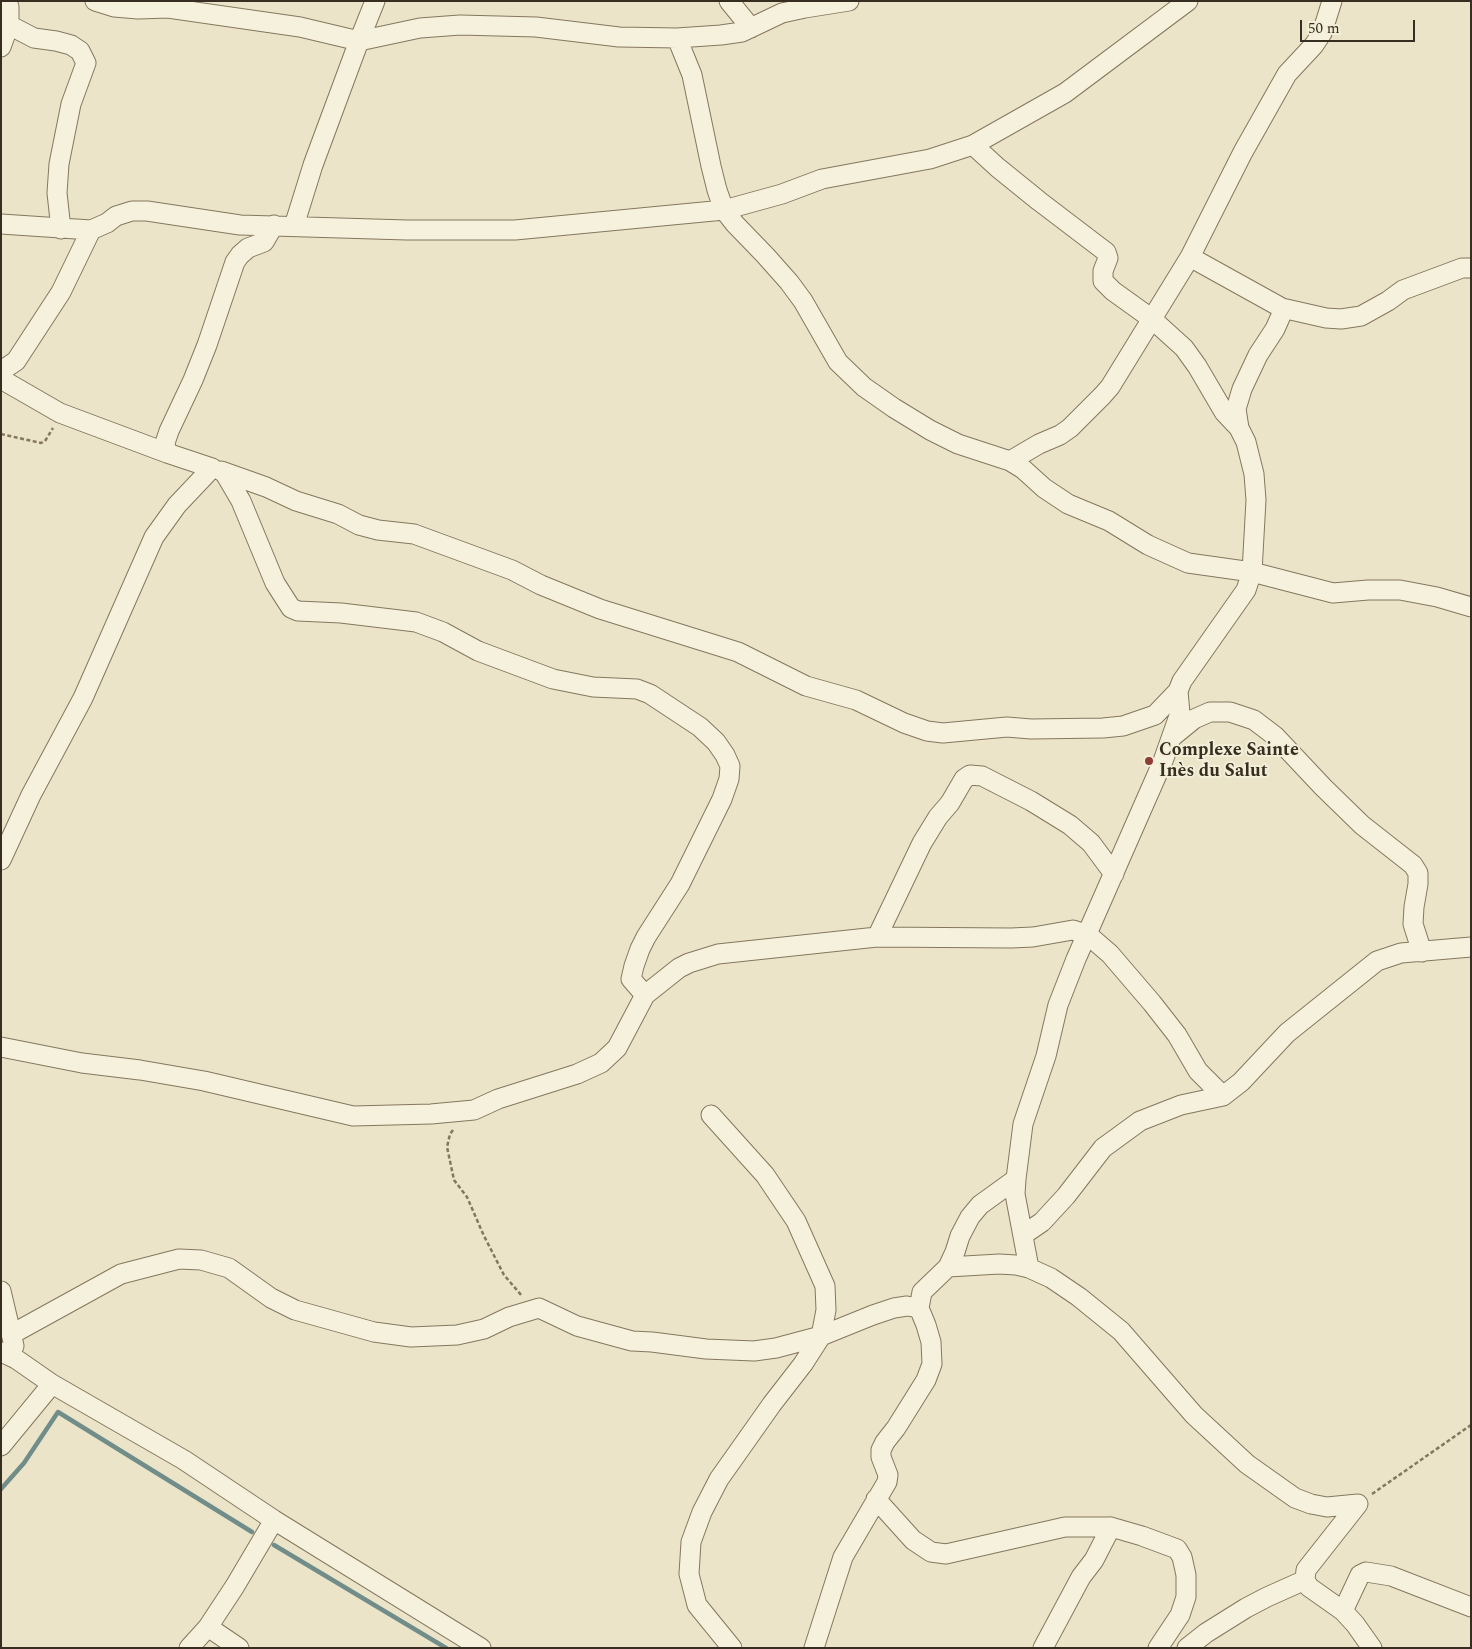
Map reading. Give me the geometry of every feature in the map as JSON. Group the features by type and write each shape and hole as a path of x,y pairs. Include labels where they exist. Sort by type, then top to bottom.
{"street":[{"path":"1,47 8,25 9,7 7,1"},
{"path":"95,1 114,7 138,9 168,8 300,27 359,41 420,28 460,25 536,27 619,37 677,38 720,36 751,28 782,13 849,1"},
{"path":"294,226 313,165 375,1"},
{"path":"729,1 751,28"},
{"path":"1,224 91,230 107,223 116,216 132,211 147,211 240,225 406,230 515,230 724,210 782,194 822,180 930,159 973,145 1065,93 1188,1"},
{"path":"1010,461 1070,428 1110,387 1190,257 1243,152 1286,74 1314,45 1322,33 1332,1"},
{"path":"8,25 34,38 71,45 80,51 86,62 85,70 71,104 59,164 57,193 61,229"},
{"path":"677,38 692,75 711,166 724,210 794,288 838,362 864,387 894,408 951,440 1010,461 1068,504 1109,521 1148,545 1188,563 1252,572 1333,593 1400,590 1437,597 1471,607"},
{"path":"1,379 60,413 266,487 296,501 338,514 359,525 378,530 414,534 512,570 541,586 600,609 738,652 806,686 856,700 904,723 927,731 943,733 1007,727 1031,730 1124,726 1155,715 1178,691 1182,680 1246,590 1252,572 1256,500 1254,474 1246,442 1239,428 1224,412 1184,348 1152,319 1103,282 1102,271 1108,258 1106,252 1039,201 973,145"},
{"path":"167,453 165,443 168,431 193,380 231,270 240,255 248,248 264,242 274,226"},
{"path":"1,371 16,361 61,292 91,230"},
{"path":"1190,257 1282,308 1326,318 1341,319 1361,316 1403,290 1462,268 1471,268"},
{"path":"1239,428 1236,409 1242,389 1258,355 1282,315 1282,308"},
{"path":"1,860 31,795 83,698 154,537 178,505 218,470"},
{"path":"218,470 241,502 275,583 291,608 298,611 365,615 416,622 443,632 478,652 553,679 593,687 637,689 650,694 700,727 716,742 730,766 729,779 722,799 684,876 646,937 634,966 631,979 645,995"},
{"path":"1029,1268 1015,1194 1022,1124 1046,1056 1058,1005 1076,958 1088,935 1172,737 1180,713 1178,691"},
{"path":"1172,737 1194,719 1210,712 1230,712 1254,720 1275,736 1362,825 1413,865 1418,873 1414,924 1422,952"},
{"path":"877,937 922,842 938,817 950,803 964,779 970,775 982,776 1031,801 1070,825 1091,843 1114,874"},
{"path":"1,1047 82,1063 140,1070 204,1081 353,1116 431,1114 474,1110 498,1099 577,1074 601,1063 618,1048 645,995 680,968 718,954 877,937 1011,938 1033,937 1074,930 1088,935 1110,954 1177,1035 1198,1071 1223,1096"},
{"path":"1023,1235 1042,1222 1066,1196 1103,1148 1140,1121 1181,1105 1223,1096 1241,1082 1287,1033 1377,961 1401,953 1471,947"},
{"path":"711,1115 765,1175 796,1221 825,1286 826,1310 821,1336 803,1364 719,1479 702,1512 692,1542 689,1574 697,1606 732,1648"},
{"path":"814,1648 843,1557 886,1482 888,1475 881,1457 881,1450 926,1380 932,1364 931,1342 919,1308 922,1292 948,1267 960,1236 970,1217 980,1205 1016,1179"},
{"path":"12,1334 121,1274 179,1259 202,1260 229,1268 271,1298 295,1310 374,1332 411,1337 456,1335 484,1329 509,1317 539,1308 577,1326 619,1338 706,1349 754,1351 776,1348 821,1336 894,1308 907,1306 919,1308"},
{"path":"948,1267 1016,1265 1029,1268 1051,1278 1080,1297 1121,1331 1194,1415 1259,1473 1295,1498 1312,1504 1327,1507 1358,1504"},
{"path":"1,1292 12,1334 9,1355 52,1384 184,1460 274,1520 482,1648"},
{"path":"1,1446 52,1384"},
{"path":"876,1500 913,1540 931,1552 946,1554 1065,1528 1111,1527 1177,1549 1182,1557 1186,1575 1186,1597 1180,1615 1158,1648"},
{"path":"1358,1504 1306,1570 1305,1580 1309,1587 1343,1611 1372,1648"},
{"path":"188,1648 208,1627 274,1520"},
{"path":"1043,1648 1111,1527"},
{"path":"1343,1611 1360,1575 1366,1572 1391,1576 1471,1607"},
{"path":"1187,1648 1206,1633 1246,1608 1305,1580"},
{"path":"208,1627 239,1648"}],"path":[{"path":"1,434 41,443 50,433 60,413"},
{"path":"474,1110 457,1124 450,1134 447,1147 454,1180 467,1197 504,1275 522,1296 539,1308"},
{"path":"1358,1504 1471,1425"}],"waterway":[{"path":"1,1489 24,1463 58,1412 252,1532"},
{"path":"274,1545 446,1648"}],"place":[{"name":"Complexe Sainte Inès du Salut","path":"1149,761"}]}
